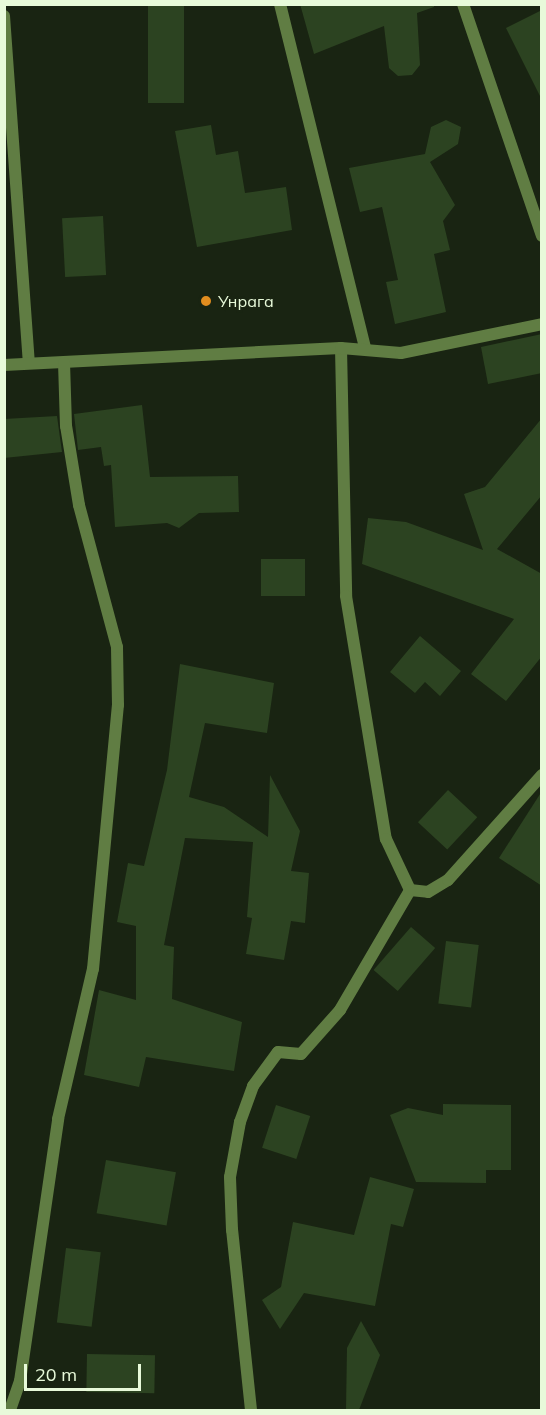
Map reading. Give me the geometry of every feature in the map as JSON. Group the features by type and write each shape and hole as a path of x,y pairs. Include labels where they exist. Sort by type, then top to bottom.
{"street":[{"path":"280,4 365,348"},
{"path":"463,4 542,236"},
{"path":"4,16 29,362"},
{"path":"4,364 64,363 341,348 365,348 401,353 542,324"},
{"path":"341,348 346,596 386,839 410,890"},
{"path":"10,1410 20,1381 58,1119 93,969 118,705 117,647 79,505 66,426 64,363"},
{"path":"410,890 428,892 448,880 542,775"},
{"path":"251,1410 231,1230 230,1177 240,1122 253,1086 278,1052 301,1054 340,1010 410,890"}],"building":[{"path":"148,4 184,4 184,103 148,103"},
{"path":"300,4 434,4 434,7 417,13 420,65 412,75 398,76 389,68 384,26 314,54"},
{"path":"542,10 542,100 506,28"},
{"path":"446,120 461,127 458,144 430,162 455,205 443,221 450,250 434,254 446,312 395,324 386,282 398,280 382,207 360,212 349,168 425,154 431,127"},
{"path":"211,125 216,155 238,151 245,193 286,187 292,230 197,247 175,131"},
{"path":"103,216 106,275 65,277 62,218"},
{"path":"542,334 542,373 488,384 481,347"},
{"path":"142,405 150,477 238,476 239,512 199,513 179,528 167,523 115,527 111,465 104,466 101,447 78,450 74,414"},
{"path":"57,416 62,452 4,458 4,419"},
{"path":"542,418 542,495 497,549 542,574 542,656 506,701 471,674 514,619 362,564 368,518 406,522 483,550 464,494 485,487"},
{"path":"261,559 305,559 305,596 261,596"},
{"path":"420,636 461,671 440,696 425,682 415,693 390,672"},
{"path":"180,664 274,683 267,733 205,723 189,797 224,807 268,837 270,775 300,831 291,871 309,873 305,923 291,921 284,960 246,954 252,918 247,917 253,842 185,838 164,945 174,947 172,999 242,1022 234,1071 146,1057 139,1087 84,1075 99,990 136,1000 136,926 117,922 128,863 144,866 167,770"},
{"path":"448,790 477,817 447,849 418,822"},
{"path":"542,791 542,886 499,858"},
{"path":"411,927 435,948 398,991 374,970"},
{"path":"446,941 479,945 471,1008 438,1004"},
{"path":"443,1104 511,1105 511,1170 486,1170 486,1183 416,1182 390,1115 408,1108 443,1115"},
{"path":"276,1105 310,1116 296,1159 262,1148"},
{"path":"106,1160 176,1172 167,1226 97,1213"},
{"path":"370,1177 414,1189 403,1227 391,1224 375,1306 304,1293 280,1329 262,1300 281,1287 293,1222 354,1235"},
{"path":"66,1248 101,1252 92,1327 57,1322"},
{"path":"361,1321 380,1355 359,1410 346,1410 347,1348"},
{"path":"87,1354 155,1355 154,1393 86,1392"}],"place":[{"name":"Унрага","path":"206,301"}]}
